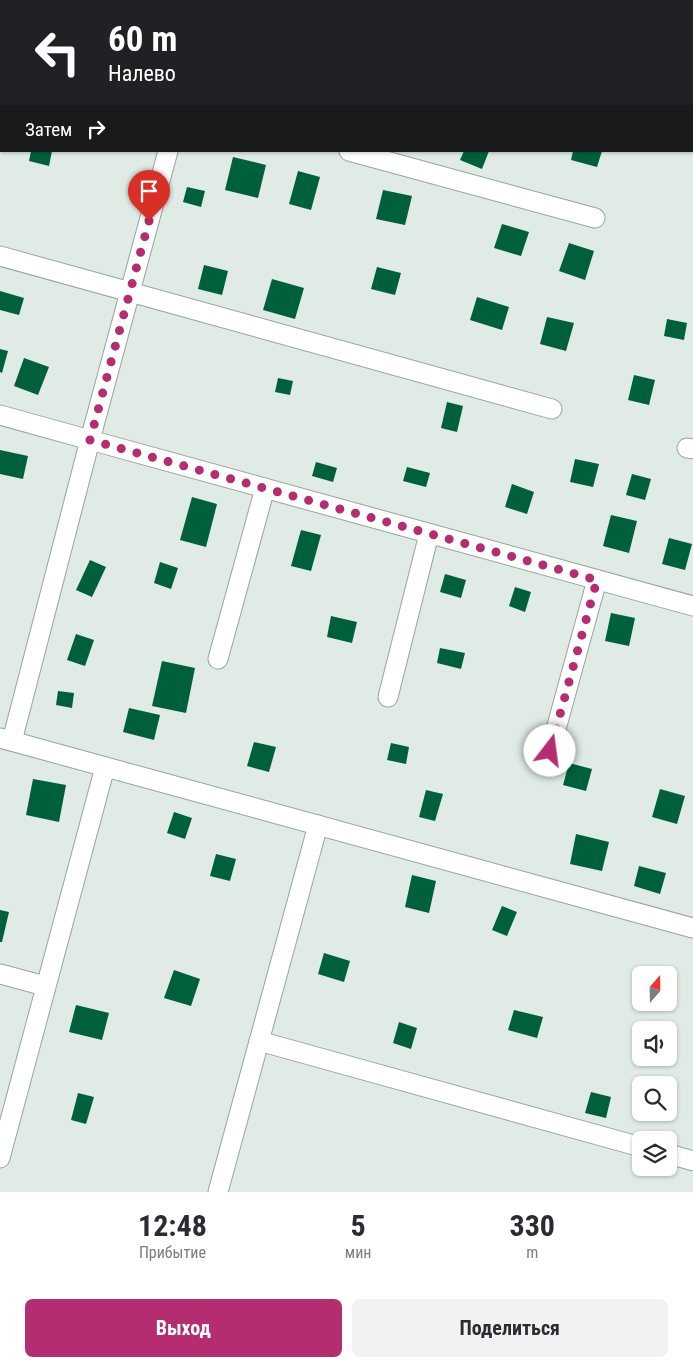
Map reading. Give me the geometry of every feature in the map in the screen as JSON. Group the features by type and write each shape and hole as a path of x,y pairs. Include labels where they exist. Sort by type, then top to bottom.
{"street":[{"path":"168,152 90,440 6,739 693,928"},
{"path":"353,152 595,218"},
{"path":"0,256 552,409"},
{"path":"0,415 693,606"},
{"path":"218,659 265,488"},
{"path":"388,697 429,534"},
{"path":"550,751 597,580"},
{"path":"0,1158 45,986 106,767"},
{"path":"218,1192 318,825"},
{"path":"0,974 45,986"},
{"path":"260,1041 632,1144"},
{"path":"677,1156 693,1161"}],"building":[{"path":"31,152 52,152 49,166 29,161"},
{"path":"464,152 489,152 482,169 460,160"},
{"path":"573,152 602,152 597,167 571,160"},
{"path":"233,157 266,165 258,198 225,190"},
{"path":"298,171 320,177 311,210 289,204"},
{"path":"187,187 205,191 201,207 183,202"},
{"path":"383,190 412,196 405,225 376,219"},
{"path":"502,224 529,232 521,256 494,248"},
{"path":"569,243 594,251 585,280 559,271"},
{"path":"204,265 228,271 222,295 198,289"},
{"path":"377,267 401,273 395,295 371,289"},
{"path":"272,279 304,288 295,319 263,310"},
{"path":"0,291 24,298 19,315 0,310"},
{"path":"477,297 509,307 502,330 470,320"},
{"path":"547,317 574,323 566,351 540,344"},
{"path":"667,319 687,323 684,340 664,336"},
{"path":"0,349 8,351 2,373 0,372"},
{"path":"24,358 49,367 38,395 14,386"},
{"path":"634,375 655,380 649,405 628,400"},
{"path":"278,378 293,381 290,395 275,392"},
{"path":"447,402 463,406 457,432 441,428"},
{"path":"0,450 28,456 23,479 0,474"},
{"path":"575,459 599,464 593,487 570,482"},
{"path":"316,462 337,468 333,482 312,476"},
{"path":"407,467 430,473 426,487 403,481"},
{"path":"632,474 651,479 645,500 626,495"},
{"path":"512,484 534,492 527,514 505,507"},
{"path":"192,497 217,504 206,547 180,540"},
{"path":"611,515 637,521 629,553 603,546"},
{"path":"301,530 321,535 311,571 291,566"},
{"path":"669,538 692,544 685,570 662,564"},
{"path":"90,560 106,567 92,597 76,590"},
{"path":"160,562 178,568 171,589 154,583"},
{"path":"445,574 466,580 461,598 440,592"},
{"path":"515,587 531,592 525,612 509,606"},
{"path":"611,613 635,618 629,646 605,641"},
{"path":"331,616 357,622 352,643 327,637"},
{"path":"76,634 94,640 85,666 67,660"},
{"path":"440,648 465,653 461,669 437,663"},
{"path":"162,661 195,668 186,713 152,706"},
{"path":"58,691 74,693 72,708 56,705"},
{"path":"129,708 160,715 154,740 123,732"},
{"path":"254,742 276,747 269,772 247,766"},
{"path":"391,743 409,747 406,764 387,760"},
{"path":"569,763 592,769 586,791 563,785"},
{"path":"33,779 66,785 59,822 26,815"},
{"path":"660,789 685,796 677,824 652,817"},
{"path":"426,790 443,794 435,821 419,817"},
{"path":"174,812 192,818 185,839 167,833"},
{"path":"576,834 609,842 602,871 570,864"},
{"path":"216,854 236,859 230,881 210,876"},
{"path":"639,866 666,873 660,894 634,886"},
{"path":"412,875 436,881 429,913 405,907"},
{"path":"502,906 517,912 507,936 492,930"},
{"path":"0,910 9,912 2,942 0,942"},
{"path":"324,953 350,961 344,982 318,974"},
{"path":"174,970 200,979 191,1006 164,998"},
{"path":"76,1005 109,1013 102,1040 69,1032"},
{"path":"514,1010 543,1017 537,1038 508,1030"},
{"path":"399,1022 417,1028 411,1049 393,1043"},
{"path":"591,1092 611,1097 606,1118 585,1113"},
{"path":"78,1093 94,1097 86,1124 71,1120"}],"route":[{"path":"149,221 90,440 597,580 550,751"}]}
